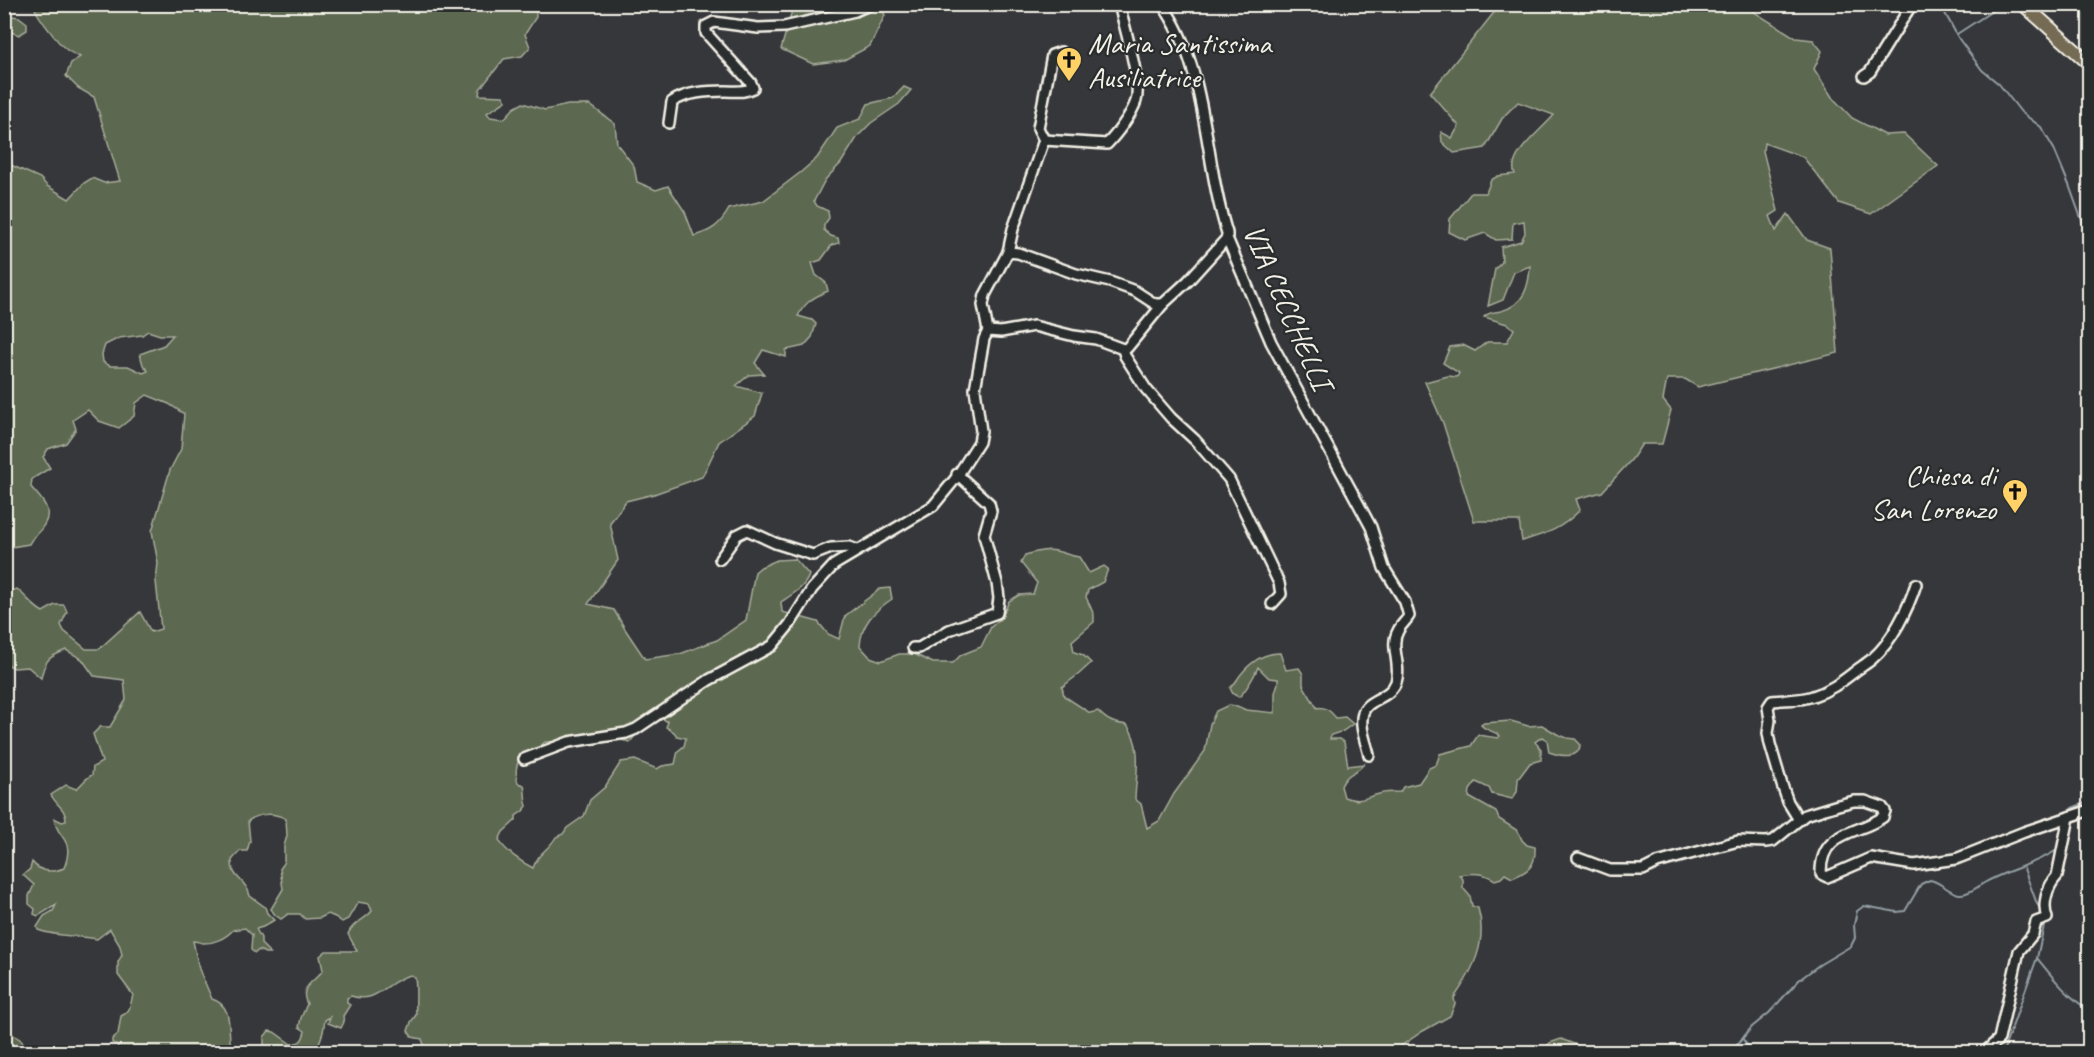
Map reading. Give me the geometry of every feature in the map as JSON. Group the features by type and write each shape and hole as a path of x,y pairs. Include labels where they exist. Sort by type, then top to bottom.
{"main road":[{"path":"2024,4 2090,64"}],"street":[{"path":"669,123 672,102 680,97 702,92 746,92 753,88 706,33 706,26 714,22 758,28 784,27 855,11 871,4"},
{"path":"1044,140 1107,144 1136,101 1133,58 1119,4"},
{"name":"VIA CECCHELLI","path":"1162,4 1179,33 1195,84 1210,144 1218,199 1227,238 1271,342 1371,527 1384,568 1405,602 1409,616 1397,631 1395,640 1399,671 1396,684 1390,692 1367,705 1363,711 1362,724 1369,755"},
{"path":"1864,76 1870,72 1912,4"},
{"path":"524,759 569,742 626,733 636,729 709,680 772,646 818,580 834,565 933,506 979,442 981,431 975,389 984,339 988,331 983,305 1008,252 1013,229 1044,140 1038,128 1046,80 1052,55 1061,52"},
{"path":"1123,350 1163,304 1188,281 1227,238"},
{"path":"1008,252 1076,274 1110,282 1135,291 1155,304 1163,304"},
{"path":"988,331 1001,332 1035,326 1096,339 1123,350 1146,389 1229,479 1279,583 1281,594 1272,604"},
{"path":"914,648 919,648 949,630 997,613 999,598 997,583 984,535 991,511 989,503 957,474"},
{"path":"720,559 737,535 747,530 775,543 813,555 831,548 857,550"},
{"path":"1799,820 1788,802 1770,744 1768,707 1772,701 1798,700 1814,696 1841,684 1852,673 1873,659 1908,609 1916,584"},
{"path":"1578,858 1610,870 1643,870 1657,863 1738,841 1766,843 1773,841 1805,815 1854,801 1874,803 1882,807 1885,811 1883,817 1876,822 1845,832 1830,845 1821,868 1821,874 1827,877 1871,858 1914,865 1956,859 2090,810"},
{"path":"1984,1053 1999,1039 2019,951 2033,934 2036,922 2044,919 2046,897 2050,884 2057,876 2067,817"}],"green space":[{"path":"4,5 12,16 19,17 27,23 27,30 19,35 5,30"},
{"path":"34,5 536,5 536,17 525,34 530,47 522,56 504,59 480,89 479,95 503,96 506,101 487,113 490,117 504,119 514,108 523,103 545,110 568,105 590,105 615,124 617,144 634,166 637,182 656,190 668,186 685,212 694,236 715,227 729,209 763,201 817,158 837,128 860,119 868,104 893,98 904,87 911,90 899,104 871,123 858,136 841,163 825,180 814,201 817,206 828,211 829,218 824,225 824,230 838,238 839,243 832,245 821,260 812,263 816,275 826,283 828,291 810,300 798,316 812,320 816,324 812,337 804,346 786,350 786,357 763,350 755,363 764,374 749,375 736,386 762,393 755,416 719,442 702,477 626,501 610,523 618,560 588,604 614,610 645,659 680,654 717,640 746,620 755,572 777,560 795,559 809,575 801,587 781,602 782,612 818,622 828,634 839,639 845,616 880,589 890,588 892,599 870,619 863,631 860,646 870,657 881,661 899,654 914,654 933,663 953,663 961,655 981,647 991,627 1002,617 1009,601 1019,595 1033,594 1037,583 1021,563 1025,555 1051,550 1079,557 1089,573 1104,566 1108,569 1103,582 1088,590 1086,597 1094,615 1094,622 1072,641 1074,652 1083,655 1091,663 1062,687 1064,696 1090,713 1098,711 1111,721 1127,725 1132,733 1137,751 1135,799 1141,804 1147,828 1159,821 1174,794 1205,751 1210,724 1216,711 1229,705 1246,710 1275,713 1278,679 1269,678 1258,667 1250,683 1239,697 1233,694 1230,688 1250,665 1269,654 1280,653 1286,670 1299,668 1303,674 1303,685 1317,708 1326,709 1336,718 1345,717 1353,724 1331,735 1330,739 1340,739 1344,742 1348,766 1364,764 1349,775 1341,786 1344,797 1350,799 1359,800 1384,793 1400,792 1403,787 1419,783 1429,768 1436,765 1440,754 1471,746 1478,735 1498,738 1500,736 1483,727 1481,725 1484,723 1511,721 1528,726 1542,725 1557,734 1575,739 1580,744 1579,749 1577,753 1569,756 1549,752 1547,740 1542,737 1535,742 1541,749 1541,760 1530,763 1518,779 1517,792 1512,799 1492,794 1489,788 1476,782 1470,790 1469,797 1496,812 1499,819 1518,831 1527,845 1535,847 1535,853 1530,867 1512,878 1505,874 1495,880 1478,874 1459,875 1463,879 1463,888 1470,896 1472,906 1478,908 1481,933 1473,967 1454,998 1455,1004 1450,1016 1392,1052 420,1052 424,1045 422,1039 412,1037 408,1031 416,1015 416,982 411,975 403,977 369,997 351,996 347,998 347,1003 350,1005 343,1016 344,1022 341,1028 328,1023 330,1017 325,1020 316,1052 274,1051 264,1045 264,1037 269,1031 291,1044 297,1043 303,1037 305,1031 299,1027 307,1004 306,988 323,970 320,956 326,951 357,951 348,934 372,911 369,904 358,902 348,919 342,922 328,914 320,918 305,919 300,914 288,914 281,919 275,915 271,909 283,889 280,869 284,863 286,819 267,814 248,821 250,841 247,851 240,851 232,860 232,867 250,896 265,907 274,920 256,929 261,938 261,944 270,953 259,950 255,953 251,950 252,935 245,928 233,930 223,938 210,943 193,941 199,969 212,999 220,1003 227,1014 232,1052 116,1052 118,1045 112,1043 112,1039 118,1034 121,1016 131,1005 133,995 118,975 118,962 122,955 120,946 110,929 97,939 52,934 38,930 37,927 44,916 53,911 56,905 38,916 34,914 35,909 29,904 29,896 34,885 23,875 30,869 32,862 47,871 64,868 67,844 55,825 54,818 62,822 66,821 66,817 51,795 66,785 76,789 92,775 93,767 102,762 93,734 100,727 110,727 126,700 124,680 94,676 82,659 66,650 49,660 41,678 28,667 14,668 7,664 5,677 6,592 17,589 43,612 55,605 64,605 67,612 61,625 64,631 86,649 99,649 140,612 151,632 161,629 156,581 158,563 152,531 170,470 181,449 184,414 169,404 147,395 136,403 134,416 119,428 99,421 88,410 73,420 76,429 66,443 48,449 43,457 50,468 32,479 31,487 47,509 47,519 44,525 29,544 5,548 4,162 40,178 47,186 69,199 92,178 104,183 120,181 94,97 78,88 66,76 71,63 80,57 67,50 59,42","holes":["148,331 160,335 173,335 164,345 140,354 143,365 148,371 143,373 128,366 110,366 103,362 102,354 105,345 119,338 142,335","654,713 668,722 666,727 677,736 686,738 684,746 678,751 675,764 657,769 635,760 621,762 605,787 590,800 584,816 567,828 563,834 556,837 538,858 533,868 505,848 499,840 503,832 527,806 524,785 518,783 516,776 517,764 521,758 531,754 545,742 616,739 630,742"]},
{"path":"791,5 879,5 885,15 870,46 844,60 813,64 781,49 793,7"},
{"path":"1500,5 1743,5 1796,38 1813,40 1822,51 1814,69 1832,97 1852,118 1885,135 1904,134 1938,166 1871,214 1839,203 1803,157 1764,143 1763,151 1778,211 1770,216 1776,231 1788,214 1807,240 1830,248 1838,353 1698,387 1685,379 1667,379 1663,400 1671,410 1662,444 1642,444 1632,459 1602,492 1576,499 1580,510 1566,522 1547,533 1522,541 1519,521 1474,521 1443,423 1425,382 1448,376 1457,377 1459,373 1443,363 1450,347 1463,345 1475,351 1487,342 1507,342 1514,329 1507,324 1484,317 1509,308 1520,300 1528,281 1530,266 1514,272 1503,300 1488,306 1495,269 1502,262 1501,247 1521,241 1525,233 1524,221 1513,223 1512,239 1496,240 1485,233 1465,240 1449,232 1450,219 1471,193 1486,193 1491,180 1498,176 1515,174 1514,167 1520,151 1554,115 1518,102 1503,117 1485,148 1454,153 1442,142 1441,132 1452,138 1459,126 1430,93"},
{"path":"5,1029 21,1040 30,1052 5,1052"},
{"path":"1561,1039 1594,1052 1541,1052 1550,1043"}],"waterway":[{"path":"1940,4 1959,39 1982,70 1999,84 2021,112 2041,127 2054,149 2090,243"},
{"path":"1957,34 2003,4"},
{"path":"2067,815 2072,808 2090,801"},
{"path":"1731,1052 1752,1027 1769,1013 1799,980 1851,946 1855,938 1854,925 1857,911 1864,906 1897,912 1905,911 1921,884 1930,880 1955,893 1966,893 1993,878 2048,855 2057,850 2059,846"},
{"path":"2023,866 2041,910"},
{"path":"2003,1052 2037,958 2045,921"},
{"path":"2037,958 2068,994 2090,1011"},
{"path":"1742,1038 1752,1052"}],"place":[{"name":"Maria Santissima Ausiliatrice","path":"1069,83"},
{"name":"Chiesa di San Lorenzo","path":"2015,515"}]}
